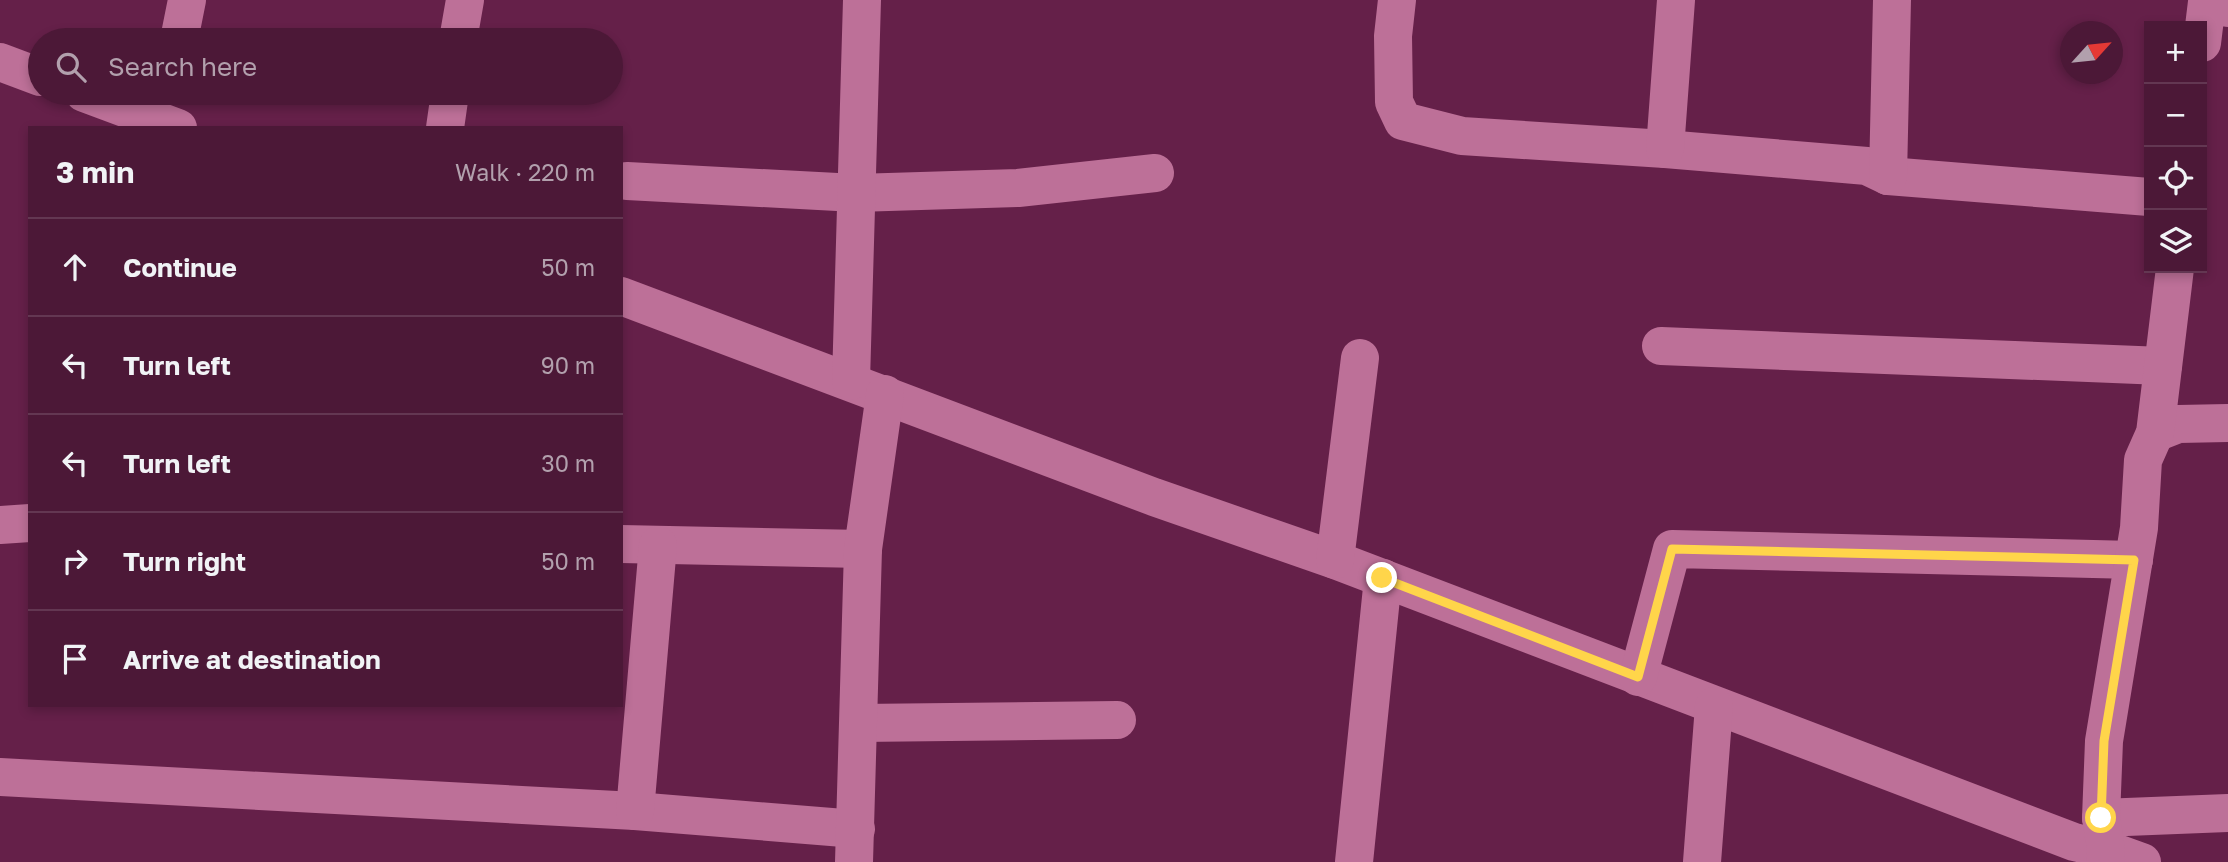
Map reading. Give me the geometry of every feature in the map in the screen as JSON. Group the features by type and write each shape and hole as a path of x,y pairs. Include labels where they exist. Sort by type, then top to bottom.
{"street":[{"path":"181,28 187,0"},
{"path":"460,28 465,0"},
{"path":"0,777 635,811 855,846 868,388 856,193 862,0"},
{"path":"1397,0 1393,36 1394,102 1404,121 1462,136 1867,166 1888,176 2144,197"},
{"path":"1665,149 1676,0"},
{"path":"1888,176 1892,0"},
{"path":"2207,26 2214,3"},
{"path":"0,62 28,72"},
{"path":"125,105 167,117"},
{"path":"445,126 448,105"},
{"path":"626,181 856,193 1018,188 1155,173"},
{"path":"2104,843 2104,741 2139,528 2143,460 2155,433 2174,273"},
{"path":"623,297 1154,497 1335,560 2074,842 2104,843 2228,813"},
{"path":"1661,346 2163,366"},
{"path":"1335,560 1360,359"},
{"path":"2155,433 2178,424 2228,423"},
{"path":"0,525 28,523"},
{"path":"635,811 640,545 863,549"},
{"path":"1638,677 1672,549 2134,560"},
{"path":"1354,862 1382,578"},
{"path":"1702,862 1714,706"},
{"path":"859,723 1117,720"},
{"path":"2104,843 2141,862"}],"route":[{"path":"1382,578 1638,677 1672,549 2134,560 2104,741 2101,818"}]}
